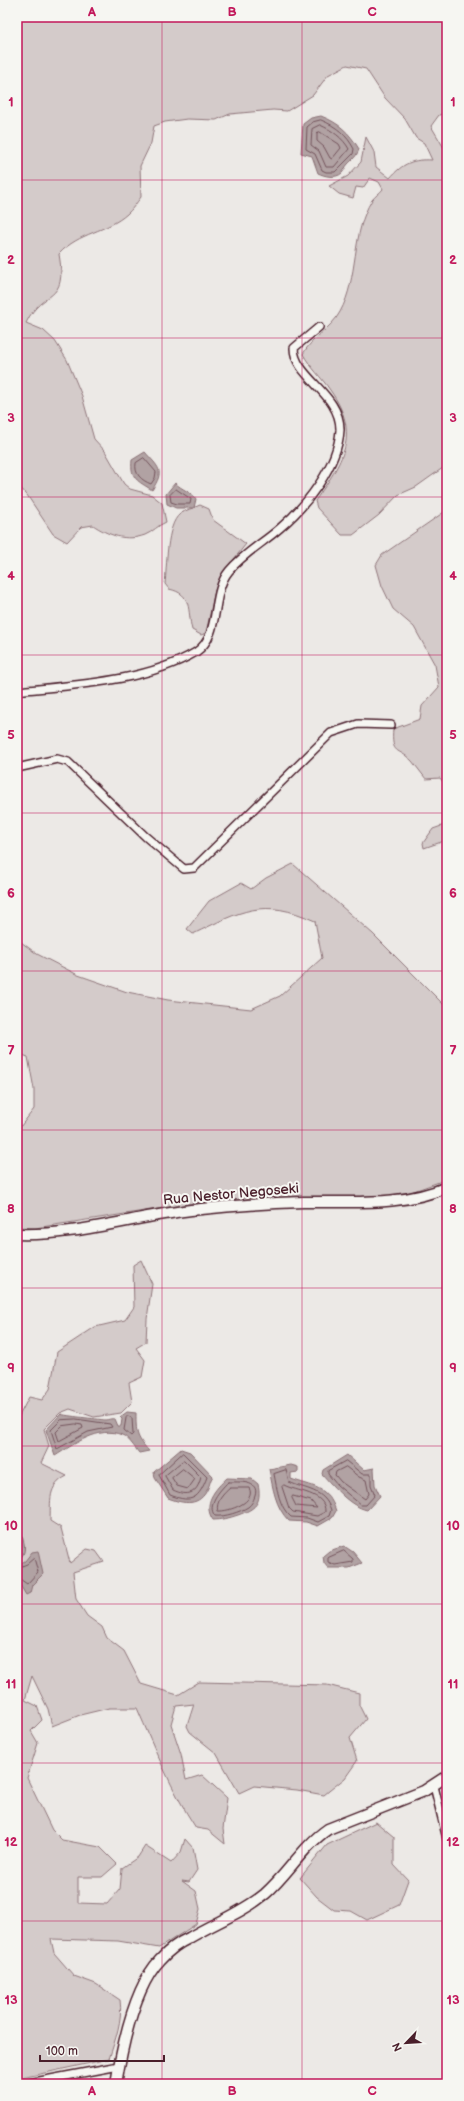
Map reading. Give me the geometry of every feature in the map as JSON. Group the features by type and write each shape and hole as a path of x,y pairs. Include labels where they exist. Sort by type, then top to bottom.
{"street":[{"path":"17,691 111,681 169,664 189,656 206,644 212,629 220,587 226,575 247,553 271,536 294,514 333,461 338,444 340,429 337,417 327,396 304,370 294,355 294,348 319,328"},
{"path":"17,768 57,759 68,762 146,837 184,869 190,870 194,868 331,733 358,724 390,725"},
{"name":"Rua Nestor Negoseki","path":"17,1234 50,1234 156,1215 232,1206 403,1200 425,1196 447,1187"},
{"path":"116,2084 119,2066 136,2003 143,1986 159,1960 188,1938 265,1894 314,1839 328,1829 434,1786 447,1776"},
{"path":"434,1786 447,1839"},
{"path":"24,2084 119,2066"}],"shaded area":[{"path":"17,17 447,17 447,112 439,115 431,126 447,153 447,465 416,487 398,495 379,515 353,535 342,535 317,508 315,501 333,474 345,448 345,421 340,406 330,390 303,354 311,343 332,323 340,312 350,285 365,213 372,200 383,189 379,182 370,178 363,188 356,187 353,198 339,194 329,186 348,176 361,162 366,137 374,152 376,167 390,178 404,165 419,160 432,160 424,143 416,138 405,119 385,98 366,69 347,65 328,75 313,95 287,111 273,110 230,114 216,120 187,119 165,122 154,126 151,143 140,166 141,197 133,208 111,225 75,241 59,254 61,270 60,282 57,289 40,304 26,323 43,330 55,341 67,360 82,396 94,439 105,451 124,484 130,489 152,495 162,503 166,522 145,535 131,538 124,538 105,532 93,525 81,527 67,542 53,534 27,495 17,484"},
{"path":"200,505 209,509 213,520 246,544 230,564 215,590 206,633 201,635 192,630 186,599 177,591 169,589 165,584 170,536 175,519 187,510"},
{"path":"447,510 447,787 440,778 426,779 412,761 394,747 393,729 420,719 422,706 439,687 435,665 414,627 393,609 382,586 376,565 382,555"},
{"path":"447,824 447,840 424,848 423,843 433,829"},
{"path":"293,864 373,934 447,1008 447,1179 403,1195 202,1202 35,1228 17,1227 17,1131 34,1109 34,1089 28,1057 17,1053 17,939 37,954 78,975 127,992 168,1000 251,1009 280,996 322,958 315,921 281,910 266,909 239,913 193,934 187,929 209,901 241,883 251,889 266,878"},
{"path":"141,1260 152,1284 147,1319 146,1342 136,1348 145,1360 142,1377 129,1383 132,1402 121,1413 94,1417 70,1409 60,1413 44,1429 49,1446 41,1463 67,1476 56,1484 53,1489 51,1495 50,1521 61,1528 70,1563 87,1549 96,1551 104,1562 73,1572 76,1599 87,1616 102,1627 107,1638 124,1651 141,1684 178,1695 199,1682 327,1685 359,1693 359,1705 366,1719 350,1738 357,1761 345,1778 324,1795 297,1790 254,1786 239,1793 216,1753 190,1732 187,1726 194,1704 176,1706 171,1724 181,1754 186,1780 202,1775 227,1798 223,1829 225,1844 208,1830 196,1828 171,1784 137,1708 109,1708 80,1715 52,1726 48,1709 32,1676 25,1700 37,1706 42,1720 31,1731 38,1743 27,1778 52,1830 62,1840 100,1847 117,1864 102,1877 78,1877 78,1903 107,1904 120,1889 122,1868 138,1857 145,1846 171,1863 181,1852 185,1839 193,1848 197,1870 189,1882 182,1881 196,1891 200,1909 196,1924 159,1948 118,1941 51,1939 54,1953 74,1976 96,1984 120,2000 121,2007 118,2030 109,2059 17,2079 17,1420 29,1397 42,1400 50,1389 57,1352 95,1327 125,1320 134,1307 133,1265"},
{"path":"376,1822 394,1837 394,1865 408,1880 399,1905 367,1920 351,1911 334,1910 317,1897 300,1878 327,1845"}],"water":[{"path":"321,116 343,129 359,149 356,156 347,165 343,172 337,176 327,176 318,173 312,156 301,153 303,124 311,118"},
{"path":"145,452 159,470 158,478 152,490 136,479 132,471 132,460"},
{"path":"175,483 196,499 194,508 176,508 167,504 166,494"},
{"path":"127,1412 136,1413 136,1425 139,1438 149,1451 139,1453 124,1436 113,1433 104,1433 95,1434 55,1456 46,1430 61,1414 74,1417 105,1420 115,1419 118,1426 121,1426 122,1419 120,1417"},
{"path":"181,1449 190,1452 213,1476 205,1494 196,1501 180,1502 168,1498 155,1478 154,1472"},
{"path":"347,1455 364,1470 374,1468 375,1485 380,1496 367,1510 354,1505 322,1474 323,1470"},
{"path":"291,1465 298,1467 298,1472 291,1473 291,1479 313,1486 324,1492 329,1497 336,1511 332,1518 318,1526 306,1522 289,1521 284,1516 275,1497 269,1469"},
{"path":"227,1478 252,1479 258,1484 258,1501 253,1508 244,1513 226,1519 213,1520 209,1508 211,1497"},
{"path":"17,1531 20,1531 23,1539 24,1551 21,1557 17,1560"},
{"path":"344,1546 353,1552 362,1563 349,1568 328,1568 324,1563 323,1556 329,1551"},
{"path":"38,1551 43,1574 32,1585 30,1593 26,1595 17,1580 17,1565 25,1561 32,1552"}]}
